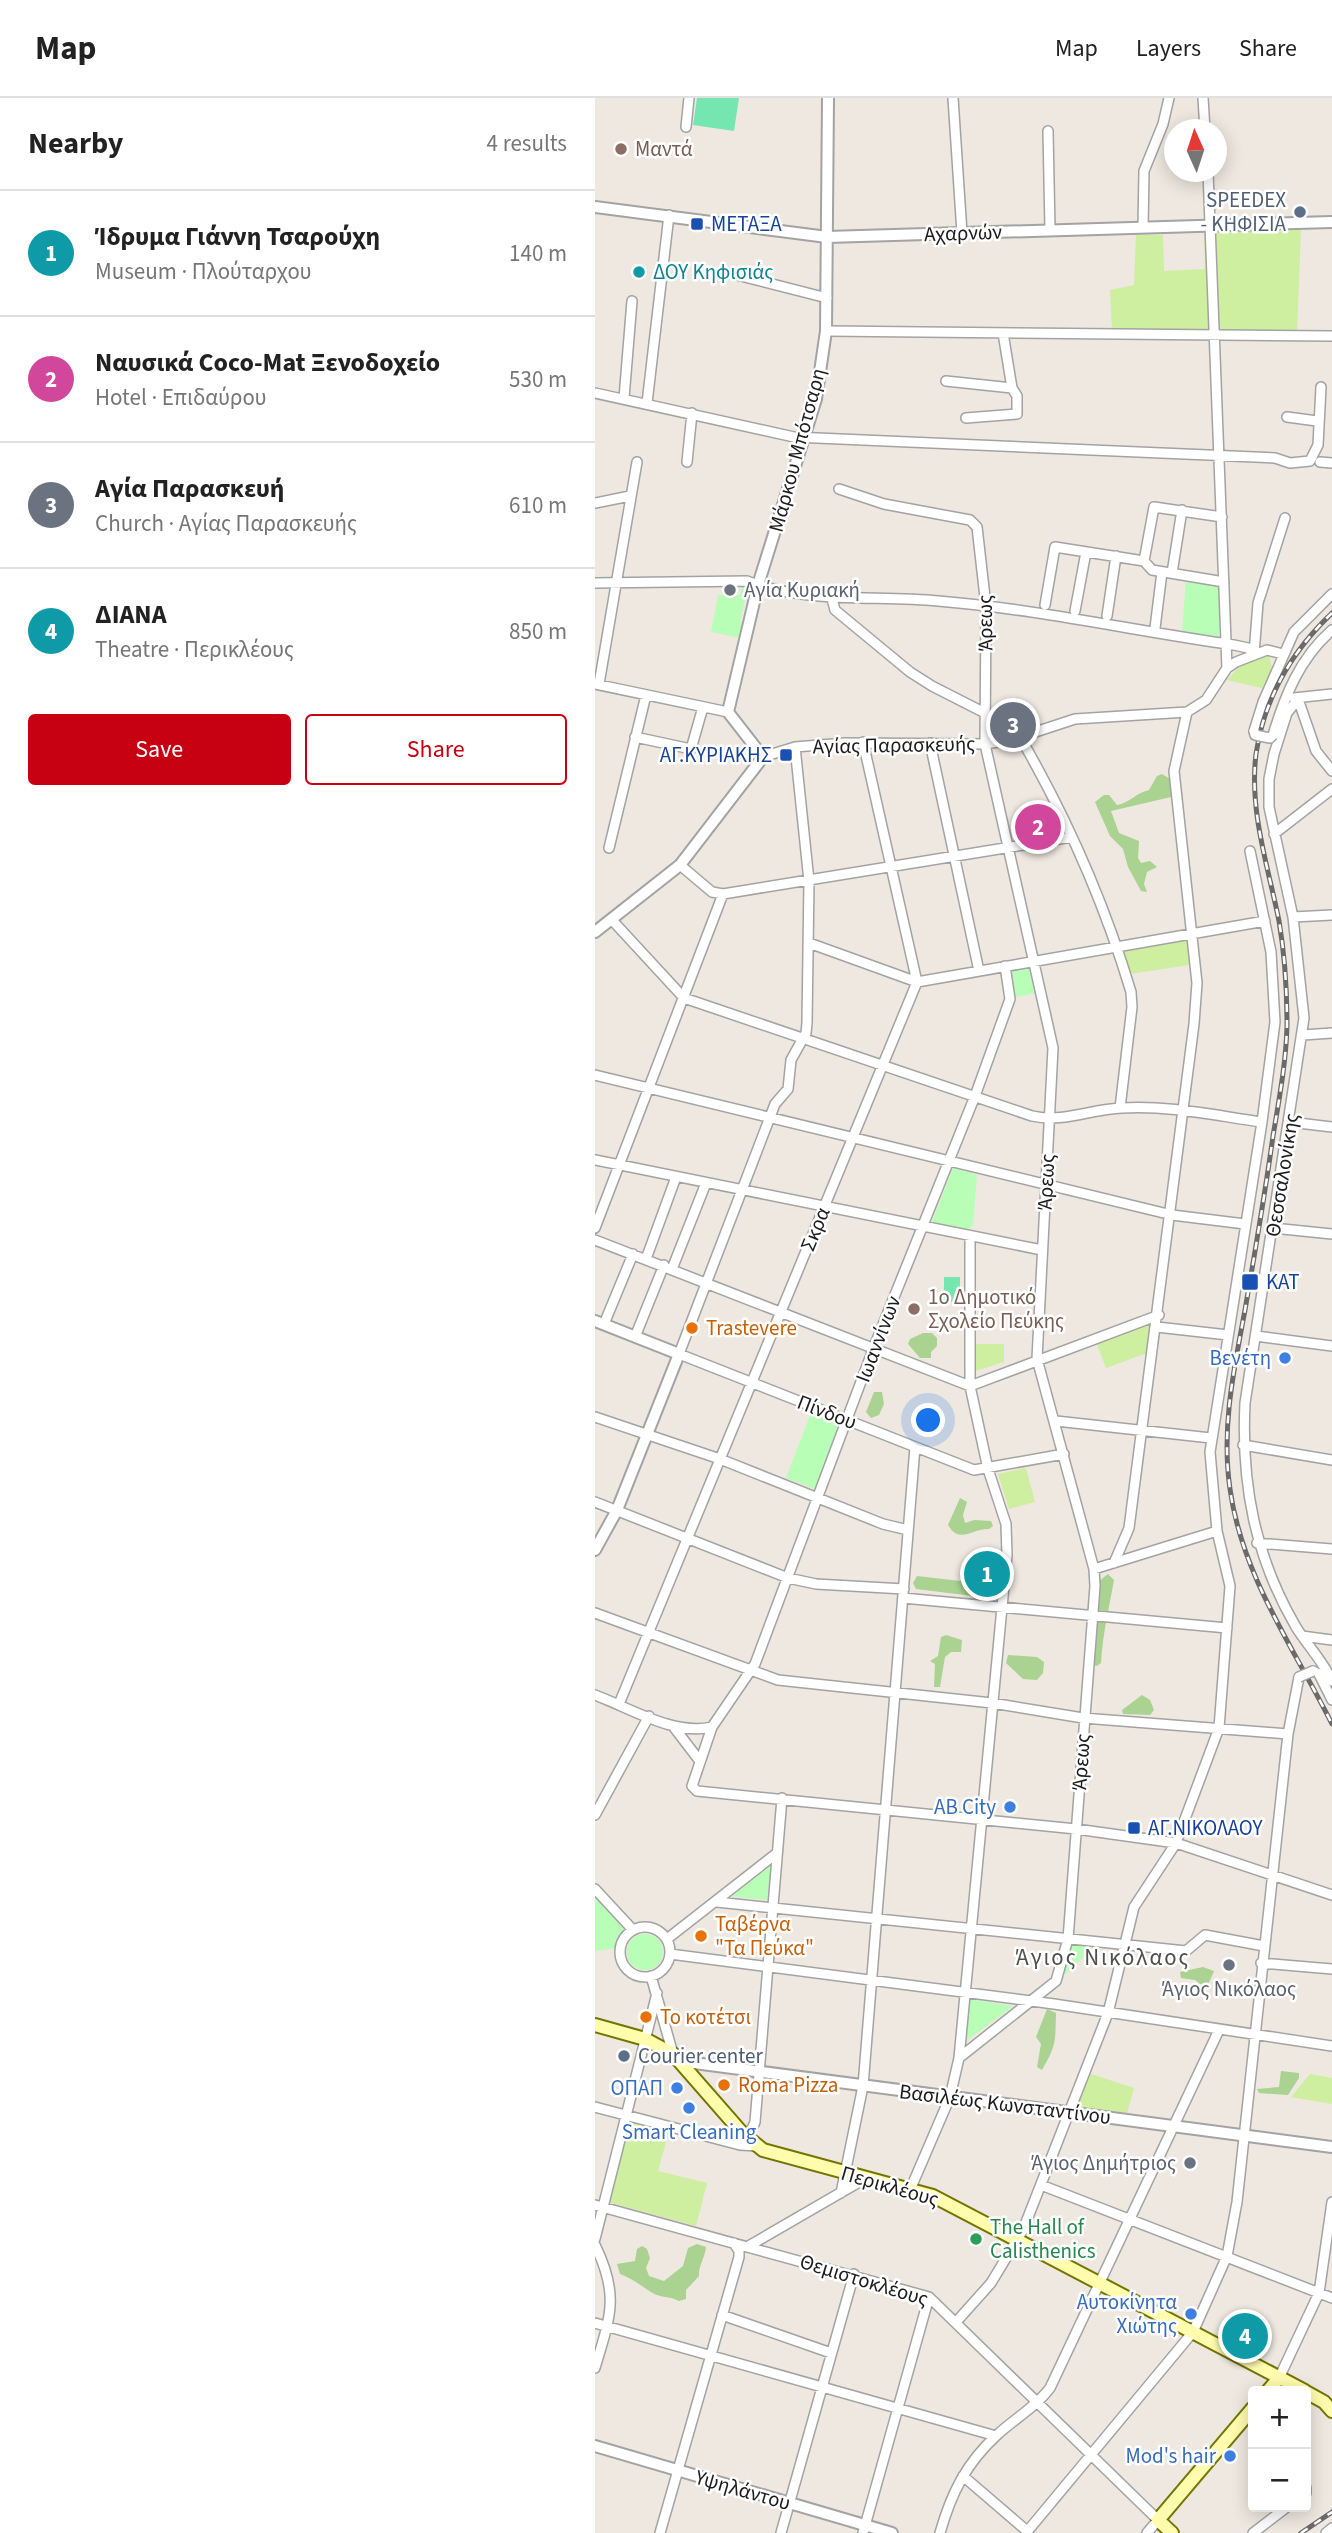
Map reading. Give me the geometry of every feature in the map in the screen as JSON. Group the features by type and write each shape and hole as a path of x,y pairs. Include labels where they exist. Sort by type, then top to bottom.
{"main road":[{"path":"595,2025 644,2044"},
{"path":"595,2033 644,2044"},
{"name":"Περικλέους","path":"644,2044 676,2058 752,2142 771,2153 911,2190 952,2204 1295,2386"},
{"path":"1272,2386 1279,2378"},
{"name":"Περικλέους","path":"1311,2394 1329,2403"},
{"path":"1158,2520 1248,2416"},
{"name":"Θεμιστοκλέους","path":"1158,2520 1172,2533"}],"street":[{"path":"686,127 689,98"},
{"name":"Μάρκου Μπότσαρη","path":"728,712 758,585 816,399 827,298 828,98"},
{"path":"953,98 962,233"},
{"path":"1143,227 1144,171 1163,124 1169,98"},
{"path":"1203,98 1205,119"},
{"path":"1048,131 1050,230"},
{"path":"1209,182 1227,668"},
{"name":"Αχαρνών","path":"595,207 827,237 1332,222"},
{"path":"647,403 670,215"},
{"path":"729,273 827,298"},
{"path":"624,398 632,302"},
{"path":"825,331 1332,336"},
{"path":"966,418 1017,414 1017,396 1012,388 1003,333"},
{"path":"946,381 1012,388"},
{"path":"1317,460 1317,421 1321,387"},
{"path":"595,393 804,438 1220,455 1275,458 1290,463 1317,460 1332,463"},
{"path":"687,462 692,413"},
{"path":"1287,417 1317,421"},
{"path":"595,932 680,865 762,757 728,712 597,684 637,461"},
{"name":"Άρεως","path":"839,489 884,504 970,520 977,527 986,606 985,744 1053,1048 1037,1359 1094,1569 1068,1939 1056,1981 1054,2004"},
{"path":"595,503 630,496"},
{"path":"1222,517 1154,508 1143,561 1148,569 1224,582"},
{"path":"1155,628 1182,510"},
{"path":"1254,653 1257,611 1285,518"},
{"path":"1045,605 1055,547 1143,561"},
{"path":"1075,611 1086,552"},
{"path":"1107,616 1116,556"},
{"path":"595,583 747,580 758,585 831,596 986,606 1226,644 1248,648 1254,653"},
{"path":"1332,594 1294,632 1283,654 1255,734 1271,738 1286,696 1308,654 1332,629"},
{"path":"831,596 835,610 910,672 985,713"},
{"path":"1114,1563 1129,1528 1172,1215 1196,1001 1174,771 1187,712 1206,701 1227,668 1254,653 1267,650 1283,654"},
{"path":"1286,696 1297,699 1332,694"},
{"path":"609,848 646,695"},
{"path":"1297,699 1316,751 1332,771"},
{"name":"Θεσσαλονίκης","path":"1297,699 1287,713 1269,779 1274,834 1293,917 1304,1000 1303,1035 1245,1403 1243,1445 1257,1543 1282,1600 1303,1636 1331,1674"},
{"path":"635,737 691,749 703,707"},
{"name":"Αγίας Παρασκευής","path":"762,757 795,747 863,742 985,744 1020,737 1075,719 1187,712"},
{"path":"1020,737 1072,837 1118,946 1132,1003 1120,1108"},
{"path":"863,742 917,982"},
{"path":"930,743 979,971"},
{"path":"595,1550 617,1510 708,1282 775,1104 788,1089 791,1060 802,1040 807,1023 809,881 795,747"},
{"path":"1274,834 1332,789"},
{"path":"680,865 712,892 723,894 1072,837"},
{"name":"Θεσσαλονίκης","path":"957,2321 991,2283 1019,2240 1108,2013 1134,1907 1176,1843 1219,1728 1230,1586 1217,1531 1210,1464 1211,1438 1262,1122 1275,1022 1273,972 1250,851"},
{"path":"595,1228 723,894"},
{"path":"1293,917 1332,915"},
{"path":"612,920 684,998 802,1040 1050,1120 1120,1108 1183,1111 1262,1122"},
{"path":"809,943 917,982 1265,921"},
{"name":"Ιωαννίνων","path":"782,1798 697,1791 692,1782 712,1727 751,1672 874,1347 975,1096 1010,999 1005,966"},
{"name":"Σκρα","path":"619,1704 917,982"},
{"path":"1303,1035 1332,1033"},
{"path":"595,1075 1172,1215 1245,1224"},
{"path":"1290,1122 1332,1127"},
{"path":"595,1160 1042,1250"},
{"path":"646,1259 676,1177"},
{"path":"635,1337 706,1183"},
{"path":"1273,1227 1332,1234"},
{"path":"911,2190 950,2097 959,2058 992,1703 1004,1607 1006,1524 988,1469 970,1386 970,1236"},
{"path":"595,1240 970,1386 1159,1315"},
{"path":"600,1323 633,1254"},
{"name":"Πίνδου","path":"600,1323 974,1470 1064,1454"},
{"path":"1157,1327 1228,1335"},
{"path":"1256,1336 1332,1346"},
{"path":"595,1417 720,1459 888,1525 908,1530"},
{"path":"1056,1421 1211,1438"},
{"path":"1243,1445 1332,1460"},
{"path":"841,2193 863,2086 915,1447"},
{"path":"595,1502 788,1578 816,1584 1004,1607 1227,1628"},
{"path":"1094,1569 1217,1531"},
{"path":"1257,1543 1332,1549"},
{"path":"595,1613 751,1672 790,1682 992,1703 1083,1718 1288,1734"},
{"path":"1303,1636 1332,1640"},
{"path":"963,2476 1026,2532 1193,2332 1227,2256 1237,2202 1261,1962 1288,1734 1299,1677 1313,1671 1319,1674 1332,1700"},
{"path":"595,1695 673,1726 694,1730 712,1727"},
{"path":"595,1815 649,1716"},
{"path":"673,1726 699,1760"},
{"path":"595,2107 740,2145 752,2142 782,1798 1076,1829 1176,1843 1332,1895"},
{"path":"667,1939 777,1853"},
{"path":"595,1889 633,1930"},
{"path":"717,1902 1186,1951 1193,1948 1198,1938 1205,1936 1264,1946"},
{"path":"651,1927 667,1939 670,1954 663,1970 652,1976 637,1976 624,1965 620,1948 633,1930 651,1927"},
{"path":"670,1954 1054,2004 1332,2046"},
{"path":"1261,1962 1332,1969"},
{"path":"652,1976 676,2058"},
{"path":"959,2058 1027,2001 1056,1981"},
{"path":"595,2239 599,2206 626,2116 657,1993"},
{"path":"940,2533 951,2494 963,2476 996,2436 1038,2402 1050,2388 1219,2030"},
{"name":"Βασιλέως Κωνσταντίνου","path":"676,2058 757,2072 1332,2147"},
{"path":"739,2256 749,2246 866,2178"},
{"path":"1041,2185 1332,2298"},
{"path":"1279,2378 1319,2293 1329,2253 1332,2202"},
{"name":"Θεμιστοκλέους","path":"599,2206 854,2274 929,2297 957,2321 1158,2520"},
{"path":"775,2232 770,2243 776,2253"},
{"path":"660,2533 739,2256 739,2251 732,2242"},
{"path":"595,2245 611,2285 607,2327 595,2368"},
{"path":"781,2533 854,2274"},
{"path":"865,2529 929,2297"},
{"path":"722,2315 831,2353"},
{"path":"595,2323 996,2436"},
{"name":"Υψηλάντου","path":"595,2446 789,2503 865,2529 885,2532"},
{"path":"1253,2533 1280,2512"},
{"path":"1147,2533 1158,2520"},
{"path":"1326,2533 1332,2528"}],"green space":[{"path":"697,98 739,98 734,131 693,125"},
{"path":"1301,230 1297,332 1112,330 1110,290 1134,285 1136,235 1163,235 1164,271 1205,269 1204,232"},
{"path":"1186,580 1219,585 1219,637 1182,632"},
{"path":"742,584 748,586 740,622 744,623 740,638 711,632 718,595 740,595"},
{"path":"1269,656 1272,668 1262,688 1227,680 1242,664"},
{"path":"1162,774 1170,779 1173,793 1171,797 1111,811 1119,833 1139,841 1138,858 1141,863 1150,861 1157,867 1147,872 1144,884 1147,892 1141,891 1128,867 1123,849 1110,836 1095,802 1104,795 1109,795 1117,805 1121,804 1149,790 1157,776"},
{"path":"1187,938 1189,965 1130,974 1123,951"},
{"path":"1031,968 1036,993 1015,997 1012,971"},
{"path":"953,1168 977,1175 973,1225 967,1230 932,1222"},
{"path":"944,1277 960,1277 960,1302 944,1302"},
{"path":"1152,1322 1147,1353 1106,1368 1096,1342"},
{"path":"923,1333 932,1333 937,1338 937,1346 931,1352 931,1358 920,1358 908,1344 910,1339"},
{"path":"975,1344 1004,1344 1004,1362 975,1371"},
{"path":"874,1392 882,1392 884,1404 879,1415 871,1418 866,1412"},
{"path":"811,1413 840,1423 815,1489 786,1478"},
{"path":"1026,1468 1035,1502 1009,1509 998,1474"},
{"path":"960,1498 967,1502 963,1515 965,1523 974,1520 991,1521 993,1526 962,1535 953,1531 948,1525"},
{"path":"1108,1574 1114,1580 1101,1663 1097,1666 1094,1665 1093,1654 1099,1581"},
{"path":"917,1576 995,1585 998,1590 996,1595 989,1598 916,1589 913,1583"},
{"path":"946,1635 962,1640 961,1652 951,1652 945,1657 940,1687 934,1687 935,1664 930,1661 938,1656 941,1637"},
{"path":"1008,1655 1037,1657 1044,1662 1043,1673 1037,1680 1023,1679 1006,1663"},
{"path":"1142,1695 1150,1700 1154,1710 1150,1715 1123,1714 1122,1710"},
{"path":"772,1864 767,1900 730,1896"},
{"path":"595,1894 626,1928 618,1936 616,1948 595,1951"},
{"path":"645,1934 658,1939 663,1952 658,1965 645,1970 632,1965 627,1952 632,1939"},
{"path":"1071,1942 1095,1946 1061,1978"},
{"path":"1203,1967 1214,1971 1208,1985 1204,1987 1195,1980 1181,1978 1180,1972"},
{"path":"970,1999 1013,2006 965,2042"},
{"path":"1047,2009 1056,2013 1055,2037 1053,2048 1042,2070 1037,2067 1041,2044 1036,2037"},
{"path":"1281,2071 1299,2073 1299,2078 1288,2095 1259,2093 1257,2089 1279,2087"},
{"path":"1088,2073 1134,2088 1127,2113 1074,2107"},
{"path":"1310,2074 1332,2078 1332,2104 1291,2097"},
{"path":"630,2120 669,2131 658,2171 707,2183 696,2226 608,2202"},
{"path":"697,2244 706,2247 699,2276 686,2290 686,2299 679,2301 658,2295 620,2274 617,2264 635,2261 637,2249 642,2246 647,2249 650,2258 646,2268 649,2276 664,2281 683,2266 688,2248"}],"railway":[{"path":"1332,613 1304,643 1282,677 1266,714 1256,754 1257,817 1281,934 1287,1026 1280,1095 1233,1376 1227,1444 1230,1489 1246,1552 1271,1611 1332,1724"},
{"path":"1301,2533 1332,2512"}],"place":[{"name":"Μαντά","path":"621,149"},
{"name":"SPEEDEX - ΚΗΦΙΣΙΑ","path":"1300,212"},
{"name":"ΜΕΤΑΞΑ","path":"697,224"},
{"name":"ΔΟΥ Κηφισιάς","path":"639,272"},
{"name":"Αγία Κυριακή","path":"730,590"},
{"name":"Αγία Παρασκευή","path":"1013,725"},
{"name":"ΑΓ.ΚΥΡΙΑΚΗΣ","path":"786,755"},
{"name":"Ναυσικά Coco-Mat Ξενοδοχείο","path":"1038,827"},
{"name":"ΚΑΤ","path":"1250,1282"},
{"name":"1ο Δημοτικό Σχολείο Πεύκης","path":"914,1309"},
{"name":"Trastevere","path":"692,1328"},
{"name":"Βενέτη","path":"1285,1358"},
{"name":"Ίδρυμα Γιάννη Τσαρούχη","path":"987,1574"},
{"name":"AB City","path":"1010,1807"},
{"name":"ΑΓ.ΝΙΚΟΛΑΟΥ","path":"1134,1828"},
{"name":"Ταβέρνα \"Τα Πεύκα\"","path":"701,1936"},
{"name":"Άγιος Νικόλαος","path":"1229,1965"},
{"name":"Το κοτέτσι","path":"646,2017"},
{"name":"Courier center","path":"624,2056"},
{"name":"Roma Pizza","path":"724,2085"},
{"name":"ΟΠΑΠ","path":"677,2088"},
{"name":"Smart Cleaning","path":"689,2108"},
{"name":"Άγιος Δημήτριος","path":"1190,2163"},
{"name":"The Hall of Calisthenics","path":"976,2239"},
{"name":"Αυτοκίνητα Χιώτης","path":"1191,2314"},
{"name":"ΔΙΑΝΑ","path":"1245,2336"},
{"name":"Mod's hair","path":"1230,2456"}],"district":[{"name":"Άγιος Νικόλαος","path":"1103,1957"}]}
